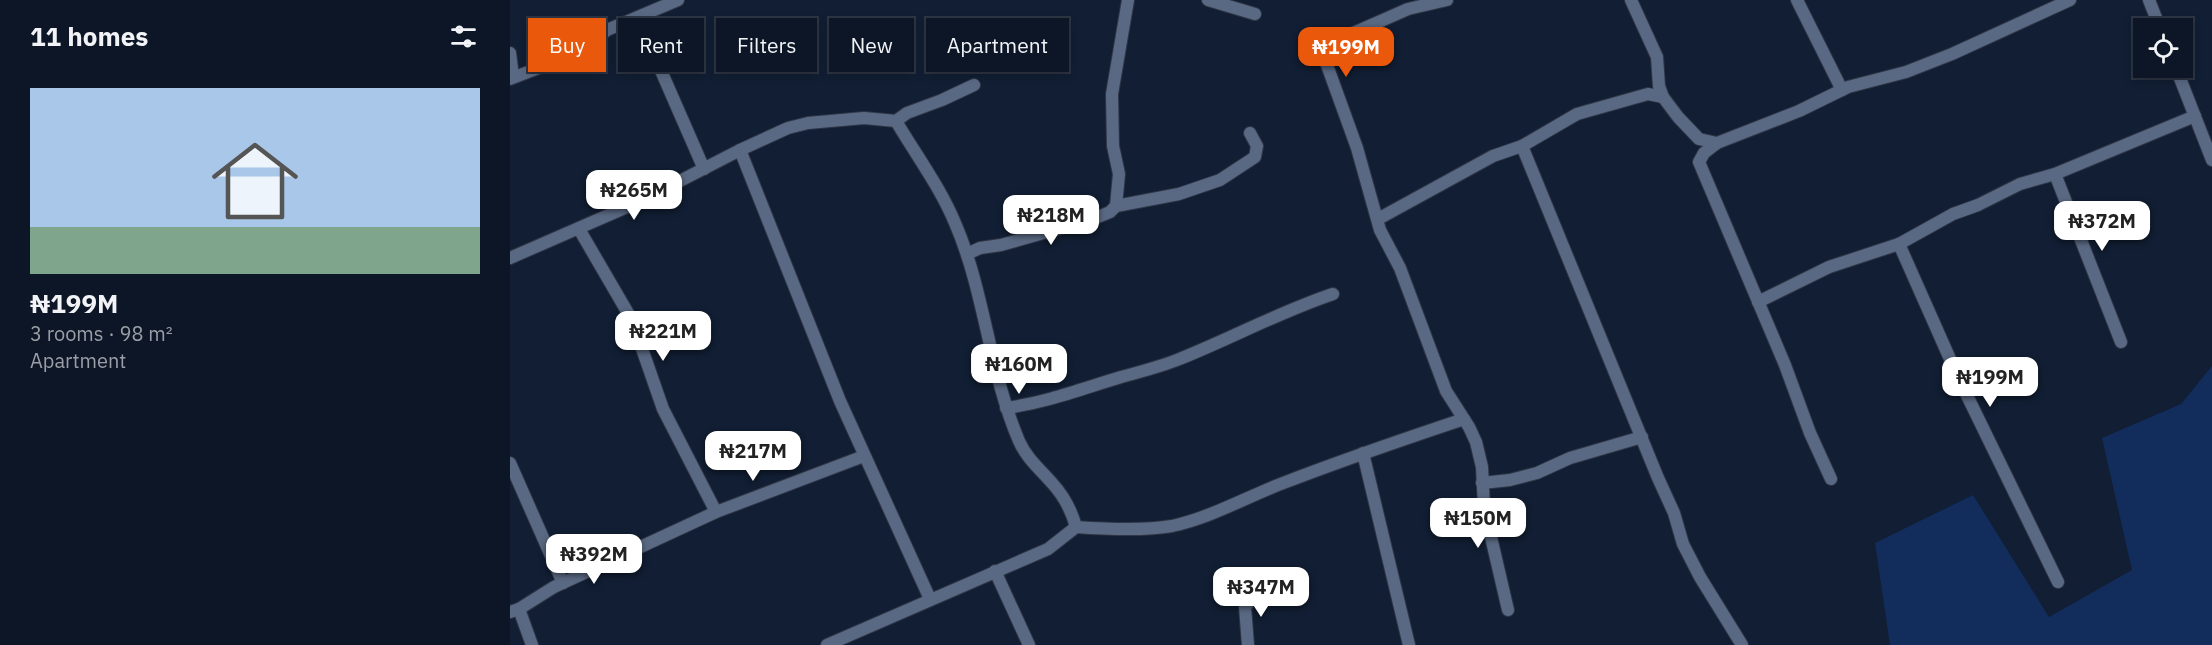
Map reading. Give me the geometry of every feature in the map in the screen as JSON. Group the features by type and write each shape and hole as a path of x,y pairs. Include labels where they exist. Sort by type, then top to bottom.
{"street":[{"path":"638,18 678,0"},
{"path":"1116,206 1119,174 1113,146 1112,94 1128,0"},
{"path":"1208,0 1255,14"},
{"path":"1447,0 1408,9 1336,40 1323,49 1324,61 1357,148 1380,230 1400,268 1446,391 1476,442 1482,467 1484,507 1508,610"},
{"path":"1631,0 1657,57 1658,78 1663,97 1699,139 1704,153"},
{"path":"1797,0 1842,90"},
{"path":"1831,479 1699,162 1704,153 1717,143 1799,111 1842,90 1906,72 1952,54 2070,0"},
{"path":"2149,0 2156,18"},
{"path":"510,53 511,77 549,64 618,26"},
{"path":"662,72 704,168"},
{"path":"1648,94 1658,78"},
{"path":"2180,78 2212,160"},
{"path":"510,258 643,200 788,128 808,123 864,118 896,121 907,112 942,100 974,85"},
{"path":"1378,219 1493,156 1522,146 1577,114 1648,94 1663,97"},
{"path":"1758,302 1828,267 1899,244 1953,214 1978,205 2020,184 2055,174 2195,116"},
{"path":"896,121 933,180 951,214 967,254 1006,408 1020,443 1030,461 1054,485 1072,515 1076,527"},
{"path":"967,254 980,248 1001,245 1093,219 1116,206 1179,194 1220,180 1255,157 1257,146 1250,133"},
{"path":"1699,139 1717,143"},
{"path":"1522,146 1674,513 1683,544 1700,577 1742,645"},
{"path":"740,150 840,401 930,599"},
{"path":"2055,174 2121,342"},
{"path":"579,229 632,320 663,409 716,512"},
{"path":"1899,244 1958,377 2058,582"},
{"path":"1006,408 1031,405 1080,392 1163,365 1296,307 1333,294"},
{"path":"827,645 854,640 930,599 1048,549 1076,527 1113,530 1170,526 1234,505 1265,490 1363,453 1464,419"},
{"path":"1482,483 1510,480 1537,473 1570,458 1642,437"},
{"path":"1363,453 1408,645"},
{"path":"532,645 515,610 563,583 716,512 864,456"},
{"path":"510,463 563,583"},
{"path":"995,571 1029,645"},
{"path":"1248,645 1245,607 1250,601 1277,594"}],"shaded area":[{"path":"2212,366 2212,645 1890,645 1875,543 1973,495 2049,617 2132,570 2102,438 2181,404"}]}
